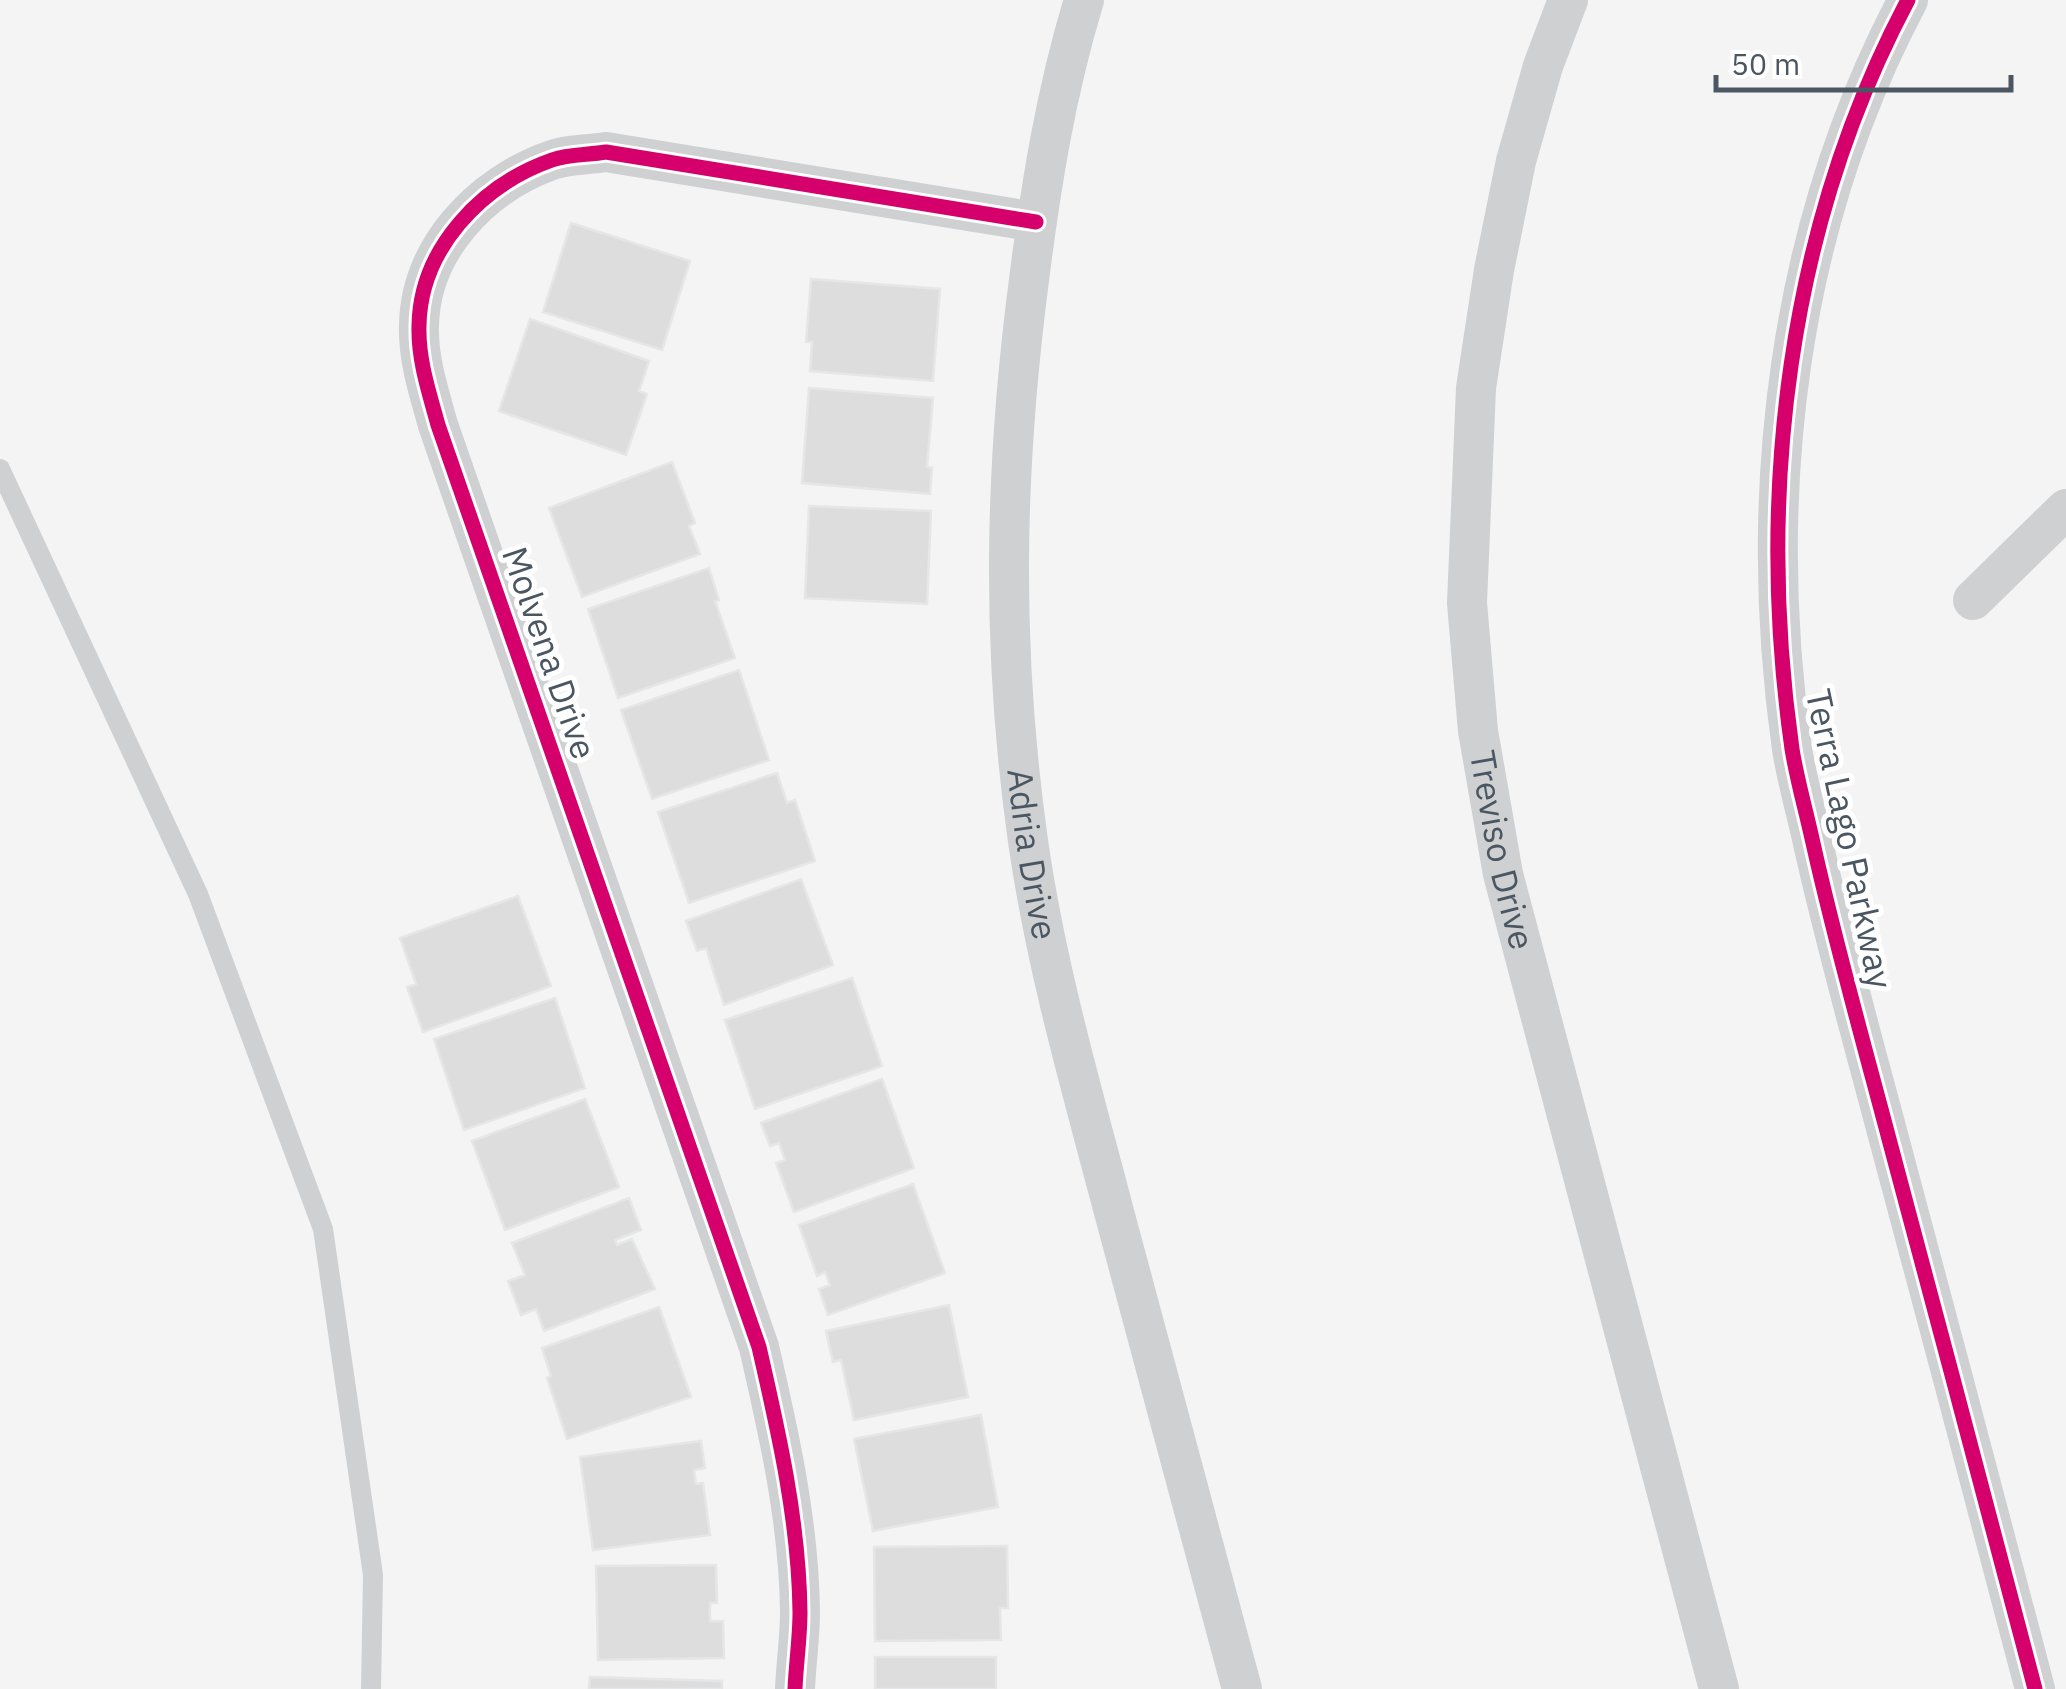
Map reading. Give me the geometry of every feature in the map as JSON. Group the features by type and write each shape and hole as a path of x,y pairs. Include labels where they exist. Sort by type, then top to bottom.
{"street":[{"name":"Adria Drive","path":"1084,0 1062,74 1036,222 1014,394 1008,511 1009,646 1028,844 1046,944 1242,1689"},
{"name":"Treviso Drive","path":"1568,0 1543,66 1516,161 1494,270 1476,388 1466,603 1478,731 1502,874 1719,1689"},
{"name":"Terra Lago Parkway","path":"1908,0 1850,132 1812,247 1789,370 1778,487 1778,620 1793,752 1824,895 2039,1685"},
{"name":"Molvena Drive","path":"794,1689 800,1613 794,1528 780,1436 759,1346 438,425 422,369 419,324 426,284 444,241 472,208 510,180 554,159 606,152 1036,222"},
{"path":"1972,600 2066,508"}],"lane":[{"path":"0,469 198,894 324,1229 372,1575 371,1689"}],"building":[{"path":"571,223 690,261 662,350 543,312"},
{"path":"811,279 940,289 933,381 810,371 812,342 806,342"},
{"path":"530,319 649,361 639,391 647,394 626,455 499,411"},
{"path":"809,388 933,398 927,467 932,468 930,494 802,483"},
{"path":"672,462 695,523 689,526 700,554 582,597 549,508"},
{"path":"809,506 931,511 927,604 805,598"},
{"path":"709,568 719,600 715,601 735,658 618,698 588,609"},
{"path":"739,670 769,760 652,799 621,710"},
{"path":"777,773 787,803 795,800 815,861 689,903 658,812"},
{"path":"801,879 833,965 724,1005 706,948 697,951 686,921"},
{"path":"518,896 551,986 423,1032 407,987 416,984 400,938"},
{"path":"852,978 882,1066 755,1109 725,1020"},
{"path":"555,998 585,1088 464,1130 434,1039"},
{"path":"882,1079 914,1168 794,1212 776,1163 785,1160 779,1143 770,1146 761,1123"},
{"path":"585,1099 619,1187 505,1230 472,1141"},
{"path":"913,1184 945,1273 828,1315 819,1289 830,1285 825,1272 817,1276 799,1225"},
{"path":"629,1198 641,1230 615,1240 617,1245 632,1239 655,1289 544,1331 536,1309 521,1315 508,1281 525,1275 512,1243"},
{"path":"949,1305 968,1397 854,1420 841,1360 833,1362 826,1331"},
{"path":"659,1307 691,1397 567,1439 547,1378 551,1376 542,1348"},
{"path":"981,1415 998,1507 873,1531 854,1439"},
{"path":"701,1441 705,1468 694,1470 696,1484 703,1483 710,1535 593,1550 580,1457"},
{"path":"1007,1546 1008,1608 1000,1608 1001,1640 875,1641 874,1547"},
{"path":"716,1565 717,1603 710,1603 710,1621 723,1621 724,1658 598,1660 596,1566"},
{"path":"875,1657 996,1657 996,1689 875,1689"},
{"path":"590,1677 722,1681 722,1689 589,1689"}],"cycle path":[{"path":"1908,0 1867,87 1834,178 1809,270 1791,365 1781,461 1778,557 1782,653 1794,761 1830,917 2035,1689"},
{"path":"795,1689 800,1612 796,1545 759,1347 438,425 420,351 422,298 443,246 479,203 526,171 571,156 606,152 1036,222"}]}
